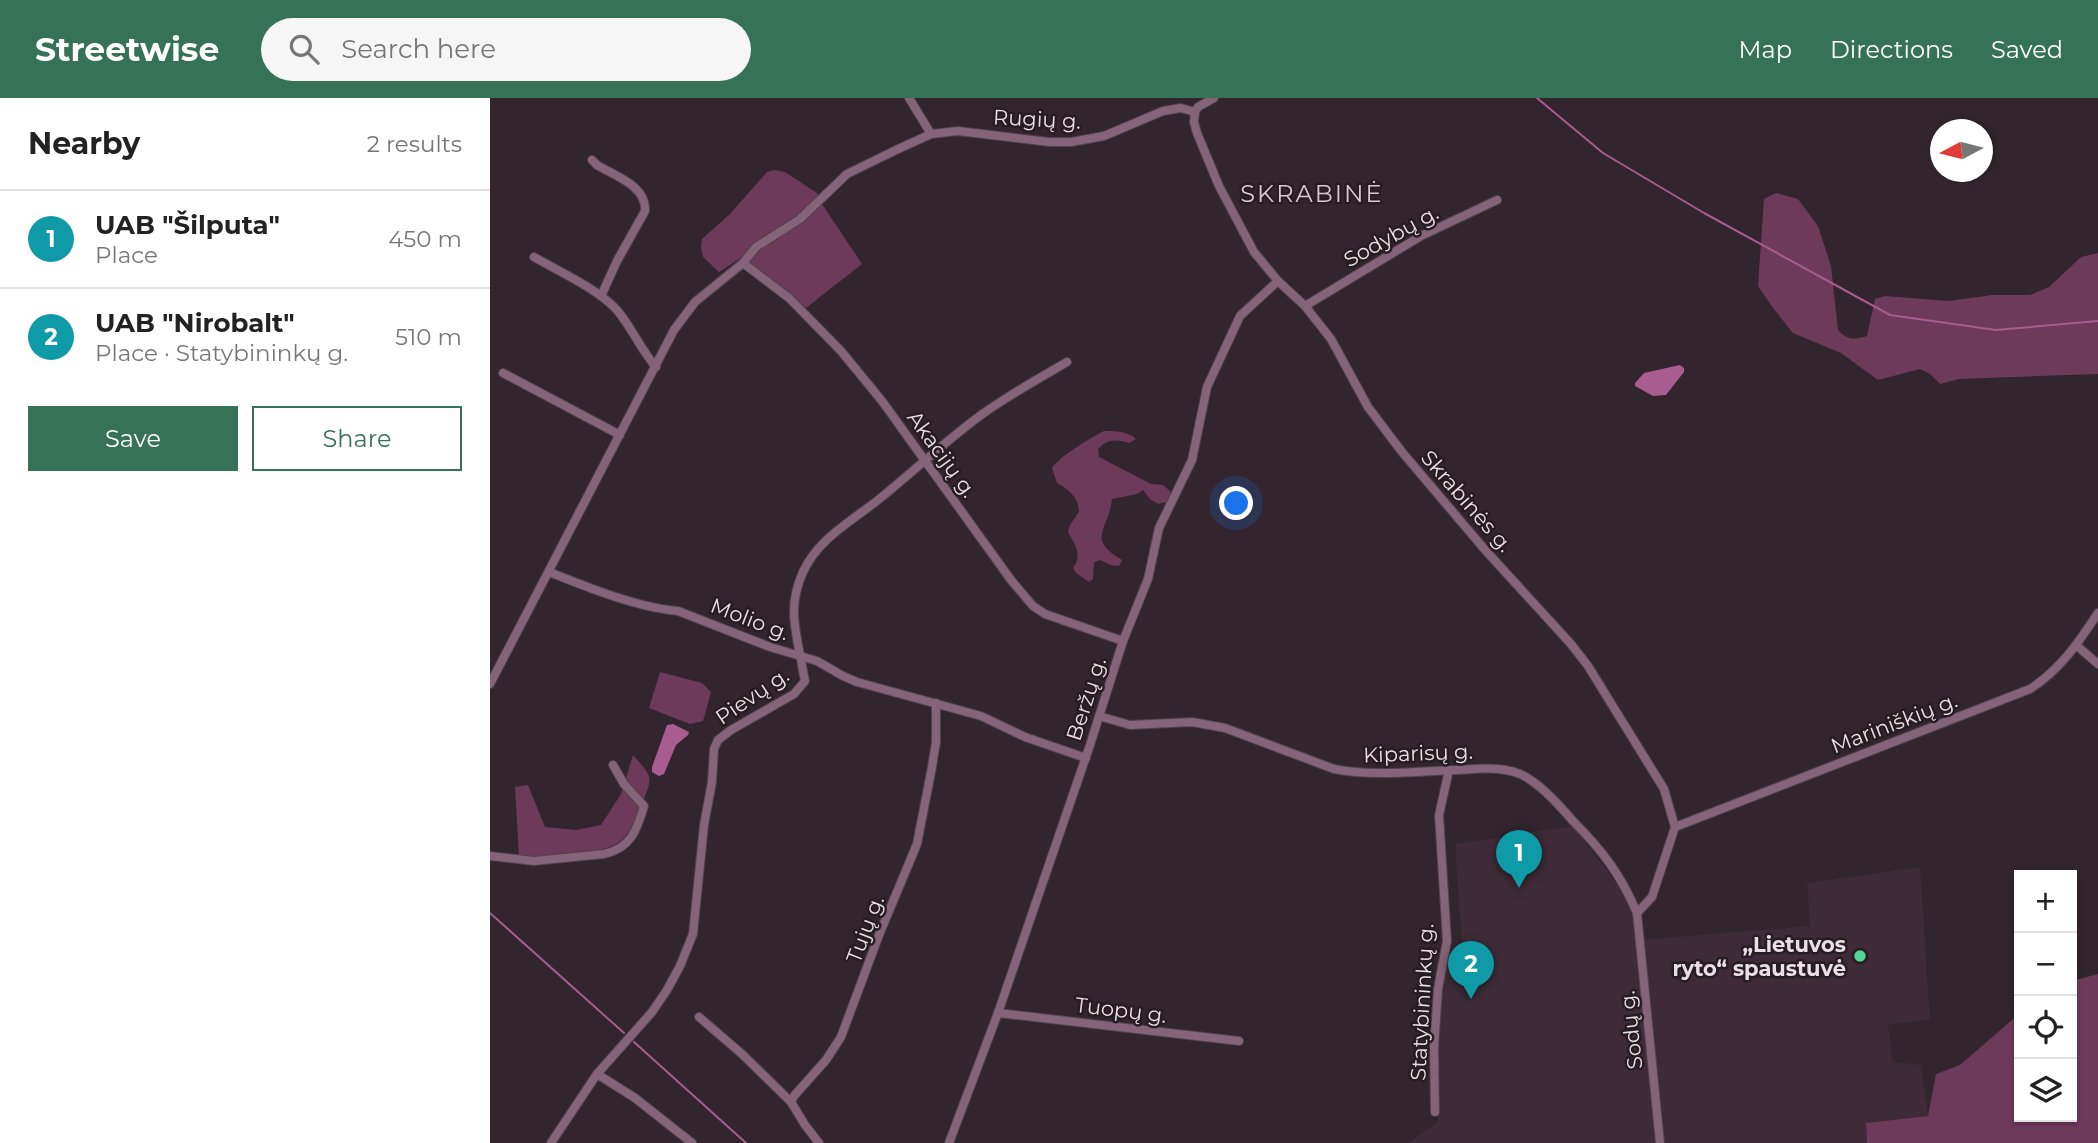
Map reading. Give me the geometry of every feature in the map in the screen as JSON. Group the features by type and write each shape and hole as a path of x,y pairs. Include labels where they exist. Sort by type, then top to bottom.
{"street":[{"path":"490,684 683,315 743,263 757,247 800,219 848,174 931,134 909,98"},
{"path":"1195,112 1211,99"},
{"name":"Rugių g.","path":"931,134 958,131 1049,142 1071,142 1104,136 1163,111 1181,108 1195,112"},
{"name":"Skrabinės g.","path":"1195,112 1197,133 1224,195 1254,253 1278,281 1305,306 1331,339 1368,407 1402,452 1588,666 1664,789 1675,827"},
{"path":"592,160 636,188 644,198 645,205 645,211 601,296"},
{"name":"Sodybų g.","path":"1305,306 1422,236 1497,200"},
{"path":"534,257 601,296 615,308 633,329 656,367"},
{"name":"Akacijų g.","path":"743,263 789,298 825,332 882,401 1011,580 1033,606 1045,614 1123,641"},
{"name":"Beržų g.","path":"949,1143 998,1013 1086,758 1123,641 1148,579 1159,528 1192,460 1207,387 1240,316 1278,281"},
{"name":"Pievų g.","path":"597,1074 634,1034 667,990 693,934 704,825 712,782 714,749 718,740 794,694 805,681 793,626 793,605 808,562 820,545 884,496 925,460 1007,397 1067,362"},
{"path":"502,373 621,435"},
{"name":"Molio g.","path":"549,572 596,590 665,610 678,611 770,647 817,661 857,682 981,716 1025,737 1086,758"},
{"name":"Mariniškių g.","path":"1675,827 2030,689 2048,677 2076,645 2098,613"},
{"path":"2076,645 2098,664"},
{"name":"Tujų g.","path":"791,1102 826,1060 841,1037 917,844 936,742 936,703"},
{"name":"Kiparisų g.","path":"1099,716 1130,725 1192,722 1225,728 1334,769 1351,772 1507,770 1527,777 1548,794 1615,868 1637,913"},
{"path":"490,856 534,862 604,854 626,845 636,831 644,806 624,784 613,765"},
{"name":"Statybininkų g.","path":"1434,1112 1438,989 1447,941 1439,815 1450,770"},
{"path":"1637,913 1652,897 1675,827"},
{"name":"Sodų g.","path":"1637,913 1660,1143"},
{"name":"Tuopų g.","path":"998,1013 1239,1041"},
{"path":"699,1017 791,1102 819,1143"},
{"path":"551,1143 597,1074 635,1098 692,1143"}],"shaded area":[{"path":"767,172 785,172 817,193 862,264 806,308 742,257 719,272 703,257 702,239 730,214"},
{"path":"1776,193 1798,199 1818,226 1831,266 1838,330 1851,338 1867,336 1875,299 1885,296 1949,301 1992,295 2030,295 2049,287 2081,257 2098,253 2098,374 1959,379 1940,384 1920,369 1878,380 1841,353 1793,333 1758,286 1764,199"},
{"path":"1680,365 1684,372 1666,395 1653,396 1635,386 1644,373"},
{"path":"1104,431 1125,433 1136,439 1129,443 1105,443 1098,449 1099,457 1151,484 1163,485 1170,491 1171,496 1167,502 1158,504 1143,490 1137,494 1112,499 1102,539 1104,546 1122,560 1119,566 1100,560 1094,562 1093,579 1089,582 1073,568 1078,554 1068,532 1079,512 1077,502 1069,491 1057,483 1052,468 1068,453"},
{"path":"660,672 702,683 711,692 703,721 690,724 649,708"},
{"path":"673,724 689,732 676,745 664,774 659,776 652,772 652,767 667,725"},
{"path":"633,755 648,774 649,783 635,821 623,839 611,846 586,853 556,857 519,857 515,787 528,785 545,827 576,830 601,825 621,794"},
{"path":"1573,826 1632,904 1657,1143 1408,1143 1438,1122 1436,1047 1440,990 1445,964 1463,961 1455,844"},
{"path":"1920,867 1930,1019 1888,1025 1893,1062 1921,1065 1928,1116 1866,1123 1867,1143 1664,1143 1642,940 1810,926 1807,883"},
{"path":"2098,974 2098,1143 1867,1143 1866,1123 1928,1116 1936,1074 1960,1065 2014,1018 2014,1122 2077,1122 2077,980"}],"waterway":[{"path":"1537,98 1603,153 1704,213 1890,315 1996,330 2098,321"},
{"path":"490,913 624,1033"},
{"path":"634,1042 746,1143"}],"place":[{"name":"UAB \"Šilputa\"","path":"1519,888"},
{"name":"„Lietuvos ryto“ spaustuvė","path":"1860,956"},
{"name":"UAB \"Nirobalt\"","path":"1471,999"}],"district":[{"name":"SKRABINĖ","path":"1312,193"}]}
